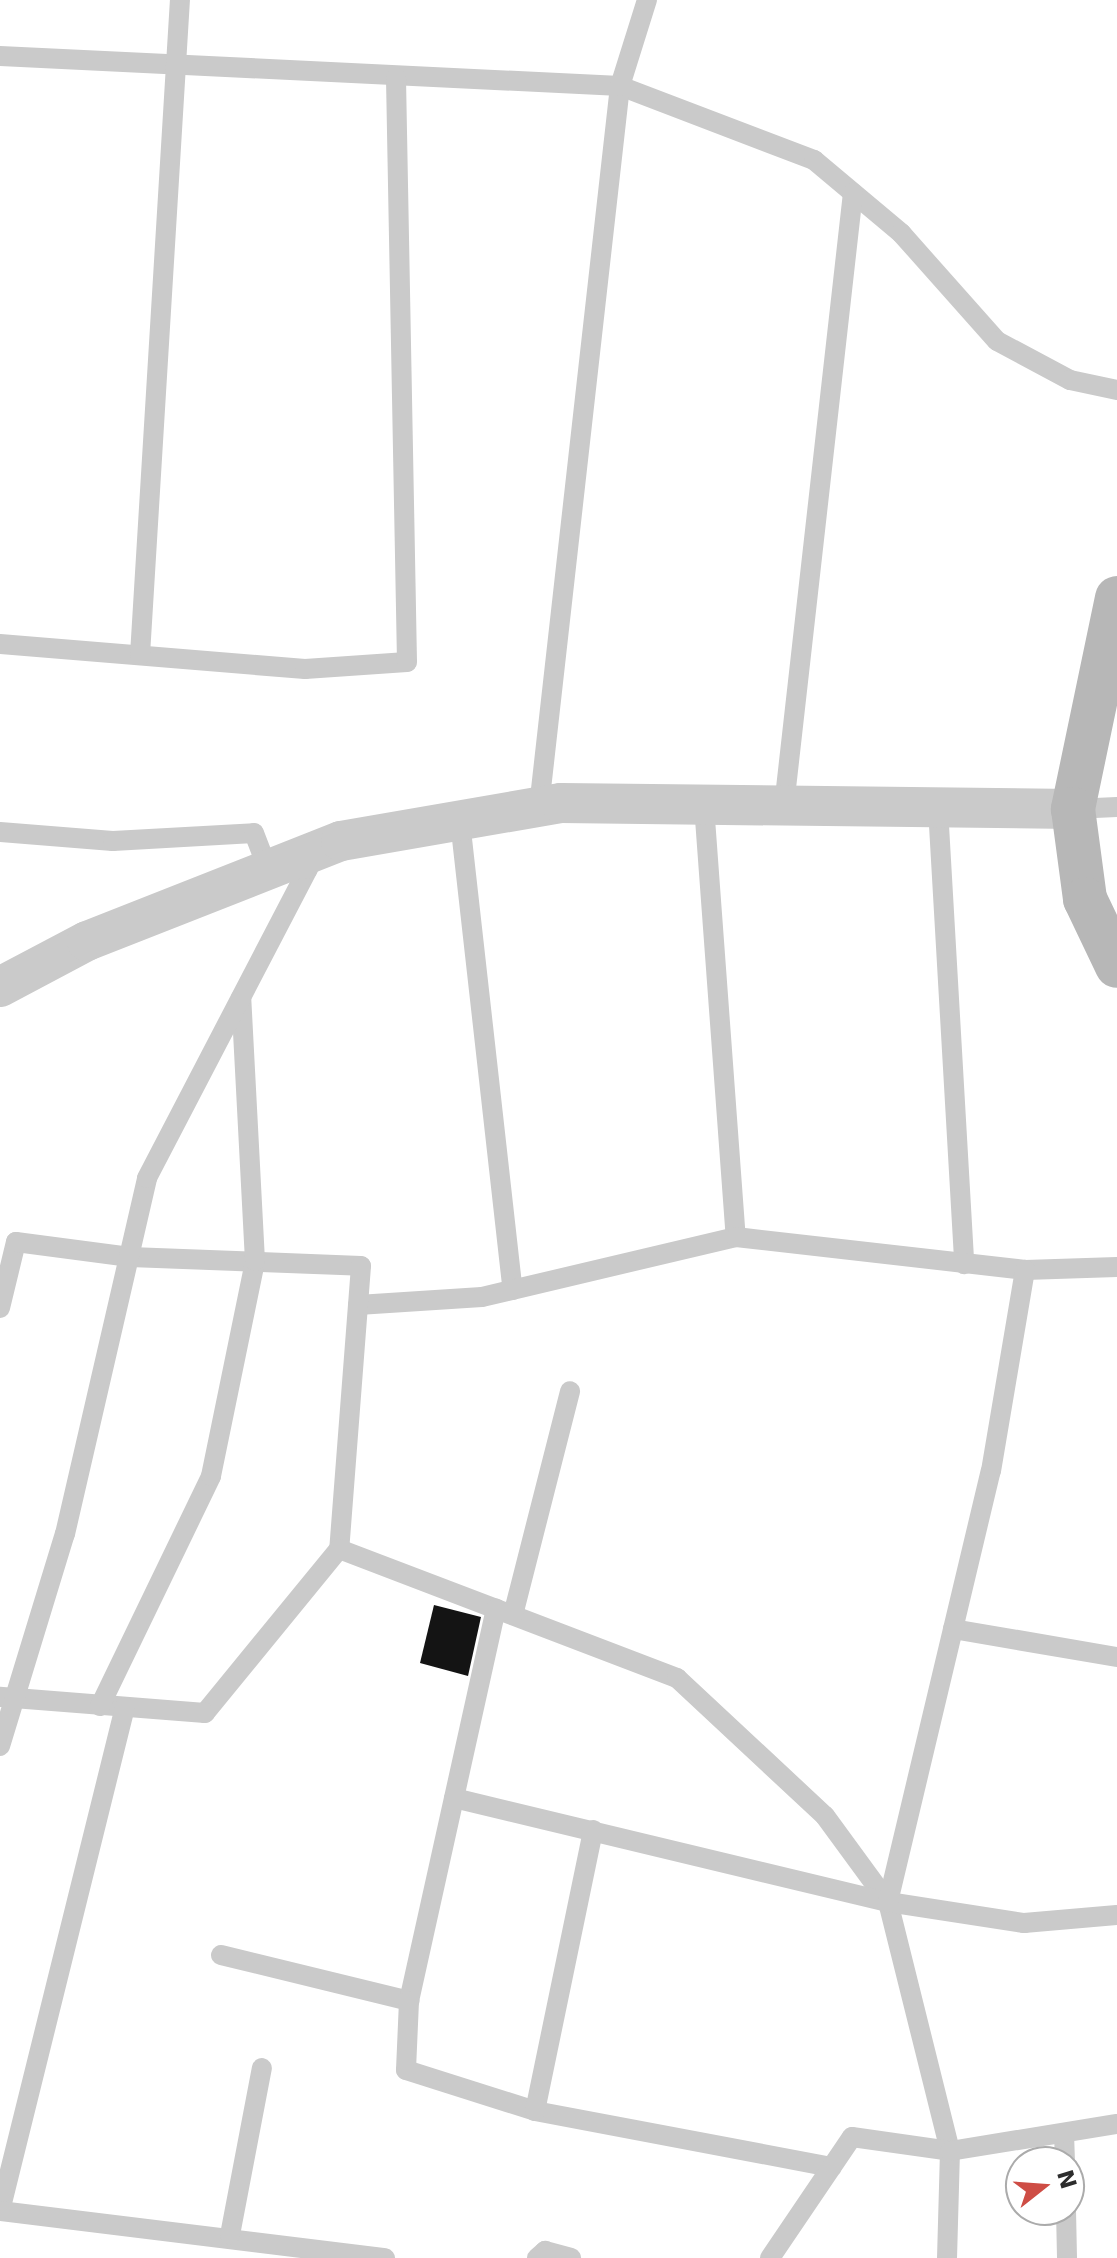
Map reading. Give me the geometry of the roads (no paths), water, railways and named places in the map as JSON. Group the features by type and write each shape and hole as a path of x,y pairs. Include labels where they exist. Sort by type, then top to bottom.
{"street":[{"path":"1117,598 1073,809 1085,899 1117,966"},
{"path":"0,987 87,941 341,841 539,807 704,805 1073,809"}],"lane":[{"path":"140,655 180,0"},
{"path":"539,807 620,86 647,0"},
{"path":"0,56 396,78 620,86 814,160 901,233 997,341 1070,380 1117,390"},
{"path":"0,644 305,669 407,662 396,78"},
{"path":"784,806 853,193"},
{"path":"704,805 736,1237"},
{"path":"1073,809 1117,807"},
{"path":"938,808 964,1264"},
{"path":"460,821 513,1290"},
{"path":"0,832 113,841 254,833 268,870"},
{"path":"0,1746 7,1698 65,1534 147,1178 308,869 307,854"},
{"path":"100,1706 211,1476 255,1261 241,997"},
{"path":"358,1305 513,1290 736,1237 1025,1270 1117,1267"},
{"path":"0,1308 16,1242 130,1257 361,1266 339,1549 205,1713 7,1698"},
{"path":"888,1902 991,1471 1025,1270"},
{"path":"570,1391 504,1612 454,1798 409,2001 406,2070 535,2111 832,2167"},
{"path":"339,1549 677,1678 825,1816 888,1902 950,2151 947,2258"},
{"path":"953,1629 1117,1657"},
{"path":"125,1707 0,2211 230,2235 385,2258"},
{"path":"454,1798 888,1902 1024,1923 1117,1915"},
{"path":"535,2111 593,1830"},
{"path":"221,1955 409,2001"},
{"path":"230,2235 262,2068"},
{"path":"770,2258 852,2137 950,2151 1117,2124"},
{"path":"1064,2133 1064,2146"},
{"path":"1066,2226 1067,2258"},
{"path":"537,2258 545,2251 571,2258"}]}
